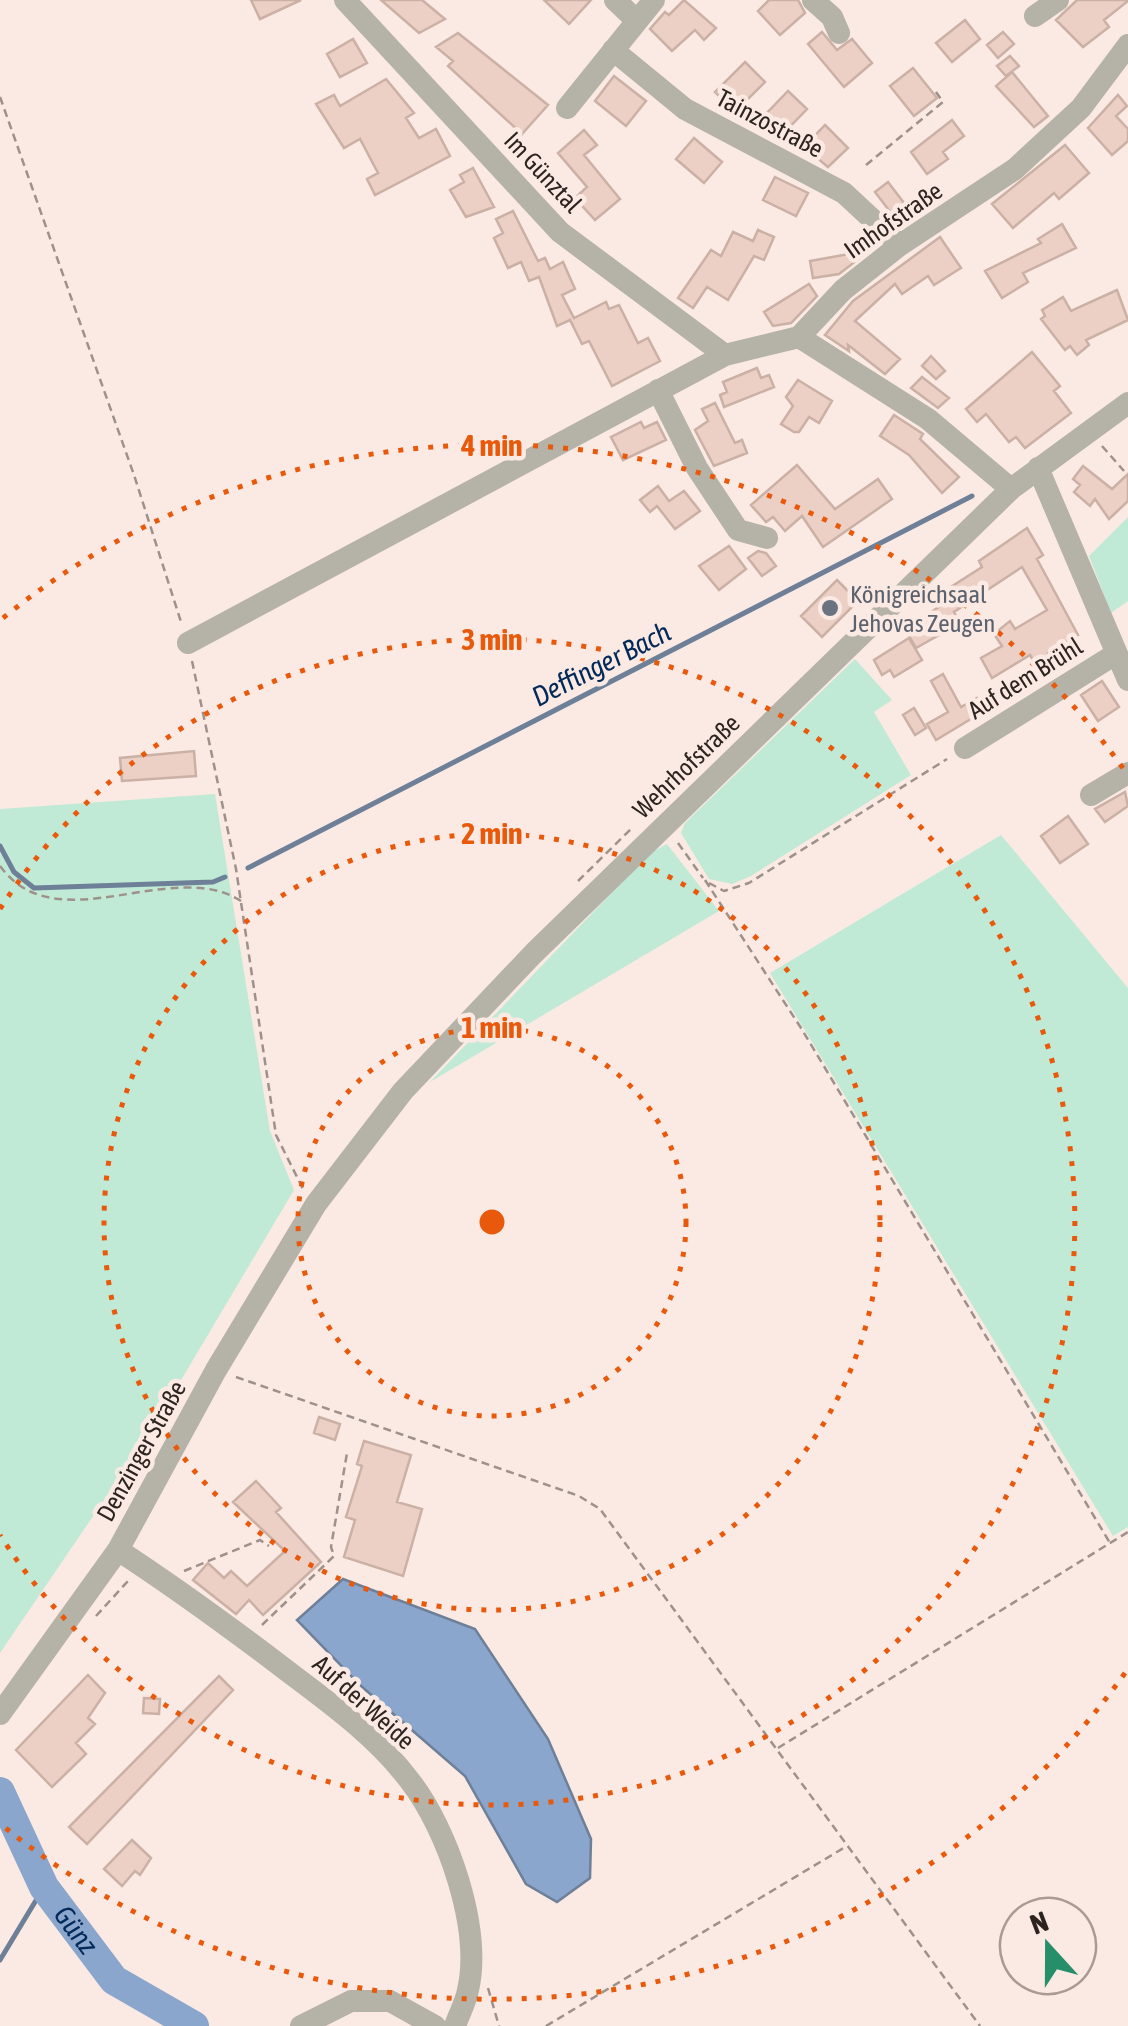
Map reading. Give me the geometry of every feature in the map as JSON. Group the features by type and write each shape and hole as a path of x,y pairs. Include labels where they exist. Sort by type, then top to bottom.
{"street":[{"name":"Im Günztal","path":"345,0 560,232 725,355"},
{"path":"615,0 636,20"},
{"path":"567,108 654,0"},
{"path":"813,0 832,18 839,34"},
{"path":"1036,16 1058,0"},
{"name":"Imhofstraße","path":"799,337 843,290 900,245 1015,169 1082,108 1128,45"},
{"name":"Tainzostraße","path":"613,50 685,108 844,193 900,245"},
{"path":"188,643 725,355 799,337 928,419 1011,489"},
{"path":"658,390 696,468 738,530 758,535"},
{"name":"Wehrhofstraße","path":"316,1204 403,1091 534,953 1011,489 1128,402"},
{"path":"1038,468 1114,655 1128,680"},
{"name":"Auf dem Brühl","path":"965,748 1114,655"},
{"path":"1091,795 1128,772"},
{"name":"Denzinger Straße","path":"0,1714 118,1550 216,1370 316,1204"},
{"name":"Auf der Weide","path":"118,1550 171,1584 371,1738 411,1782 439,1829 461,1889 470,1941 468,1990 455,2026"},
{"path":"302,2026 351,2001 390,2001 435,2026"}],"path":[{"path":"866,165 943,102 936,92"},
{"path":"0,96 134,475 188,643 221,783 276,1135 294,1174"},
{"path":"1088,431 1124,471"},
{"path":"705,880 724,891 749,884 965,748"},
{"path":"683,851 801,1028 1110,1543"},
{"path":"0,866 17,888 52,900 192,890 230,894 242,902"},
{"path":"216,1370 590,1502 600,1509 980,2026"},
{"path":"245,1639 334,1556 331,1547 348,1453"},
{"path":"777,1748 1128,1532"},
{"path":"171,1584 199,1562 235,1548 260,1540 269,1546"},
{"path":"546,2026 848,1845"},
{"path":"493,2004 499,2026"}],"green space":[{"path":"1128,517 1128,601 1111,613 1089,556"},
{"path":"855,659 892,700 874,712 911,775 751,876 732,884 709,879 681,833 685,823"},
{"path":"215,794 270,1131 294,1190 149,1434 0,1653 0,809"},
{"path":"1001,835 1128,988 1128,1527 1113,1536 770,973"},
{"path":"667,844 719,911 430,1082 650,853"}],"water":[{"path":"343,1579 475,1629 548,1739 591,1839 590,1878 557,1902 526,1884 465,1776 361,1686 297,1620"}],"building":[{"path":"251,0 301,0 260,19"},
{"path":"381,0 422,0 445,19 419,33"},
{"path":"544,0 591,0 569,24"},
{"path":"684,0 716,28 704,40 695,30 672,51 650,29 665,12 669,15"},
{"path":"769,0 798,0 805,13 780,35 758,11"},
{"path":"1077,0 1128,1 1104,20 1109,27 1083,47 1056,20"},
{"path":"965,20 980,39 952,62 936,43"},
{"path":"822,32 837,50 852,39 872,63 844,87 808,44"},
{"path":"1003,32 1014,44 998,58 987,45"},
{"path":"458,33 548,105 522,134 448,66 453,61 436,47"},
{"path":"353,39 367,63 340,77 327,54"},
{"path":"1010,56 1019,66 1006,76 997,66"},
{"path":"745,62 765,82 735,112 715,92"},
{"path":"913,68 937,98 914,116 890,86"},
{"path":"1012,72 1048,116 1034,127 996,86"},
{"path":"614,76 646,101 626,126 595,101"},
{"path":"386,79 414,113 406,118 419,138 436,129 450,156 375,195 367,179 378,173 360,139 344,148 316,104 334,95 340,106"},
{"path":"788,91 807,109 779,138 760,120"},
{"path":"1118,95 1127,106 1116,116 1128,129 1128,141 1112,155 1088,128"},
{"path":"952,120 964,136 943,152 948,159 927,174 911,152"},
{"path":"825,125 848,148 828,167 804,147"},
{"path":"584,130 597,145 584,155 620,199 595,220 575,198 587,187 558,153"},
{"path":"694,138 722,162 704,183 676,159"},
{"path":"1065,145 1089,173 1059,199 1054,193 1013,228 992,204"},
{"path":"473,168 494,207 466,217 450,190 464,182 460,175"},
{"path":"775,177 808,193 796,216 763,200"},
{"path":"888,182 914,216 901,226 875,192"},
{"path":"513,211 538,261 545,258 550,269 563,262 575,289 562,295 574,318 606,302 609,309 619,305 638,343 648,338 660,361 612,386 589,341 582,344 570,320 557,326 539,277 529,281 521,262 508,268 494,238 503,233 496,219"},
{"path":"1062,224 1076,248 1023,273 1028,282 1002,298 985,271 1041,243 1038,239"},
{"path":"758,230 774,237 764,260 754,256 728,300 707,287 693,308 678,298 711,250 721,256 733,232 753,241"},
{"path":"940,237 961,268 934,285 928,276 902,294 895,284 855,321 900,359 885,374 848,345 849,351 825,335 853,301"},
{"path":"860,252 861,257 839,274 813,278 810,261"},
{"path":"809,284 817,296 791,323 773,326 764,312"},
{"path":"1117,290 1128,320 1086,340 1089,345 1077,355 1070,346 1065,350 1041,319 1045,316 1042,310 1063,297 1071,311"},
{"path":"1032,352 1060,386 1054,391 1071,413 1025,448 1016,437 1009,442 986,414 977,422 966,409"},
{"path":"931,356 945,371 936,379 922,366"},
{"path":"757,368 761,378 769,375 774,387 724,407 720,395 727,392 723,382"},
{"path":"922,377 949,398 938,408 911,388"},
{"path":"798,380 832,401 819,423 809,417 799,432 794,432 781,424 793,406 786,397"},
{"path":"715,403 735,443 742,440 747,453 714,466 695,430 708,421 702,409"},
{"path":"894,415 923,434 920,439 959,477 942,493 909,455 880,436"},
{"path":"641,422 644,428 657,422 666,440 623,460 611,437"},
{"path":"797,465 835,509 878,479 892,499 823,547 802,516 785,531 773,517 766,522 751,505"},
{"path":"1083,466 1112,489 1128,474 1128,501 1109,519 1095,499 1090,506 1074,492 1080,485 1073,479"},
{"path":"658,486 669,501 684,491 700,511 675,529 657,506 650,512 640,500"},
{"path":"1027,528 1043,555 1037,559 1078,635 1048,653 1056,667 1042,675 1030,655 992,678 981,658 1002,646 994,634 1010,621 1015,629 1047,610 1022,567 954,612 960,623 916,648 905,629 948,601 943,592 982,567 979,561"},
{"path":"729,546 746,569 719,590 699,566"},
{"path":"758,551 766,553 776,566 762,576 748,558"},
{"name":"Königreichsaal Jehovas Zeugen","path":"837,580 858,601 822,637 801,616"},
{"path":"909,638 922,660 894,677 890,670 882,675 874,660"},
{"path":"943,674 961,707 977,698 984,711 936,740 927,724 948,712 931,681"},
{"path":"1102,681 1119,707 1098,721 1081,695"},
{"path":"914,708 926,728 915,735 903,715"},
{"path":"194,751 196,776 122,781 120,758"},
{"path":"1125,792 1128,806 1105,822 1095,809"},
{"path":"1068,816 1088,844 1060,863 1041,836"},
{"path":"319,1417 340,1424 335,1440 314,1433"},
{"path":"364,1441 411,1455 397,1502 422,1509 403,1576 344,1557 355,1520 346,1517 362,1466 357,1464"},
{"path":"256,1481 281,1508 276,1512 321,1562 263,1615 249,1600 236,1614 193,1580 208,1563 224,1578 231,1571 247,1586 285,1551 233,1502"},
{"path":"88,1675 105,1693 88,1718 95,1724 76,1743 86,1754 52,1787 16,1750"},
{"path":"219,1676 233,1690 87,1844 69,1827"},
{"path":"144,1698 160,1699 159,1714 143,1713"},
{"path":"132,1840 151,1858 140,1875 135,1871 122,1886 104,1869"}],"waterway":[{"name":"Deffinger Bach","path":"248,868 972,496"},
{"name":"Deffinger Bach","path":"0,846 14,872 34,888 213,882 225,877"},
{"name":"Günz","path":"0,1792 44,1887 114,1980 194,2026"},
{"path":"0,1960 44,1887"}],"place":[{"name":"Königreichsaal Jehovas Zeugen","path":"830,608"}]}
